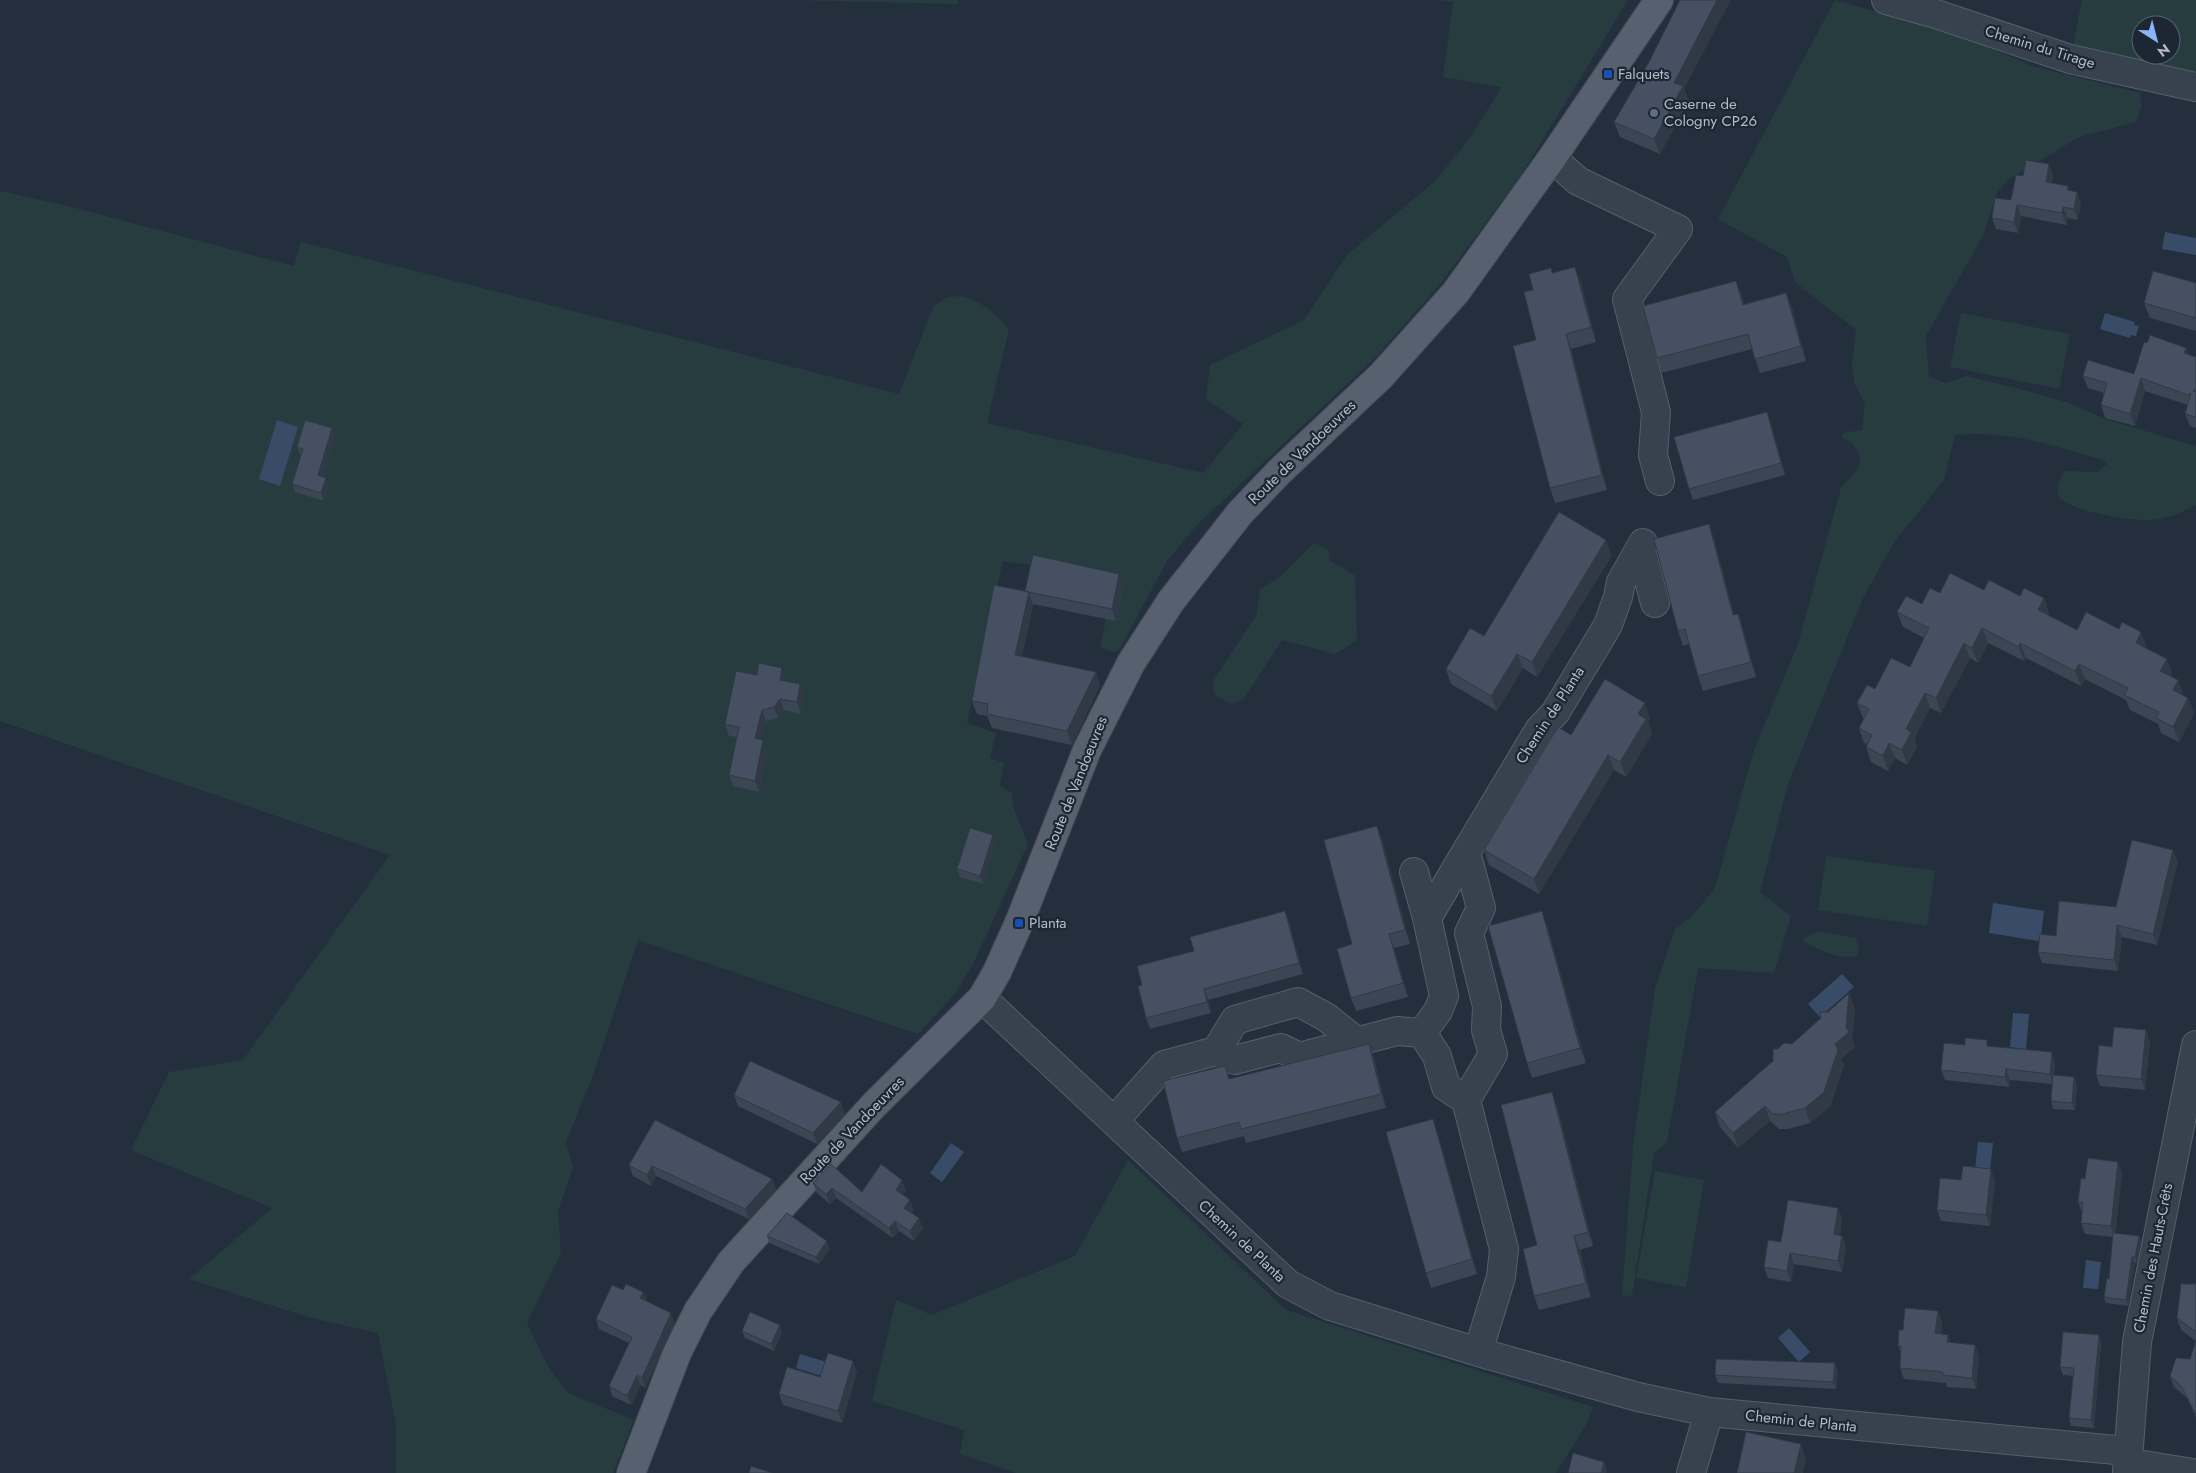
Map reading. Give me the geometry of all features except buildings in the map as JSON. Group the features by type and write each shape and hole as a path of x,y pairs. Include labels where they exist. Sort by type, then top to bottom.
{"main road":[{"name":"Route de Vandoeuvres","path":"631,1473 677,1353 698,1311 731,1262 756,1232 874,1105 982,998 1016,929 1094,735 1131,663 1170,601 1240,512 1279,472 1381,376 1456,292 1552,158 1659,0"}],"street":[{"name":"Chemin du Tirage","path":"1886,0 1936,14 2070,60 2196,87"},
{"path":"1552,158 1578,181 1678,229 1627,299 1656,412 1653,455 1660,481"},
{"name":"Chemin de Planta","path":"1427,918 1539,730 1555,713 1608,625 1621,582 1642,546 1655,603"},
{"path":"1466,852 1481,908 1469,934 1487,1006 1486,1030 1493,1054 1466,1100"},
{"path":"1414,872 1427,918 1444,996 1438,1011 1422,1033"},
{"name":"Chemin de Planta","path":"982,998 1288,1284 1330,1306 1478,1352 1638,1397 1709,1412 2116,1450 2128,1466 2138,1464 2193,1473"},
{"path":"1216,1051 1235,1020 1298,1002 1326,1017 1356,1041"},
{"path":"1114,1121 1164,1065 1216,1051 1235,1060 1281,1048 1300,1057 1397,1031 1422,1033"},
{"path":"1422,1033 1437,1056 1446,1087 1466,1100 1504,1249 1501,1277 1478,1352"},
{"name":"Chemin des Hauts-Crêts","path":"2128,1466 2137,1342 2196,1045"},
{"path":"1691,1473 1709,1412"}],"green space":[{"path":"792,0 958,0 957,4"},
{"path":"1439,0 1628,0 1520,177 1441,283 1376,357 1197,525 1167,561 1120,649 1114,652 1100,648 1106,619 1037,566 1003,561 967,723 996,733 990,758 1004,763 1000,786 1012,793 1015,813 1028,844 974,962 954,995 918,1034 638,940 593,1075 566,1142 573,1167 558,1211 561,1253 527,1323 547,1365 568,1393 634,1420 613,1473 396,1473 396,1425 378,1333 308,1317 189,1279 272,1208 131,1150 169,1072 243,1060 390,855 0,721 0,191 68,206 294,266 301,242 899,394 933,307 953,296 964,297 984,306 1009,329 987,423 1203,473 1243,424 1206,399 1210,365 1304,320 1347,255 1435,181 1469,139 1502,87 1443,77 1453,2"},
{"path":"1835,0 1964,37 2032,66 2140,93 2142,106 2136,122 2079,137 2009,179 1997,192 1984,234 1926,336 1929,377 1946,383 1967,376 2016,388 2069,403 2105,419 2196,446 2196,505 2179,513 2156,520 2115,517 2086,510 2064,501 2059,496 2059,483 2064,471 2097,472 2107,464 2103,460 2030,440 1994,435 1955,435 1944,480 1893,544 1864,596 1788,784 1760,892 1791,916 1774,973 1698,968 1667,1142 1654,1153 1632,1296 1622,1295 1633,1146 1655,988 1675,929 1692,916 1715,888 1754,750 1798,644 1841,488 1859,467 1860,456 1853,444 1842,437 1843,433 1862,430 1865,404 1854,382 1852,364 1856,330 1795,282 1787,257 1718,219"},
{"path":"2082,0 2196,0 2196,77 2141,65 2181,65 2181,15 2131,15 2131,63 2072,50"},
{"path":"1961,313 2070,334 2059,389 1950,367"},
{"path":"1314,543 1328,549 1330,561 1355,575 1357,640 1335,654 1282,640 1243,700 1230,704 1214,694 1213,681 1256,616 1260,590 1282,575"},
{"path":"1826,856 1935,871 1927,926 1818,910"},
{"path":"1817,931 1856,938 1859,951 1857,956 1842,957 1835,955 1822,951 1802,940"},
{"path":"1128,1160 1286,1310 1593,1407 1586,1425 1556,1473 1016,1473 960,1454 964,1430 872,1401 896,1300 932,1315 1075,1256"},
{"path":"1655,1171 1704,1180 1686,1287 1636,1278"}],"water":[{"path":"2165,232 2196,238 2196,255 2162,249"},
{"path":"2105,313 2135,322 2134,325 2139,326 2136,336 2131,335 2130,338 2100,329"},
{"path":"277,420 298,427 280,486 259,479"},
{"path":"1993,903 2044,911 2041,936 2044,942 1989,933"},
{"path":"1842,974 1854,987 1820,1017 1808,1004"},
{"path":"2013,1013 2029,1014 2026,1049 2010,1047"},
{"path":"1978,1142 1993,1143 1990,1171 1975,1169"},
{"path":"951,1143 964,1152 942,1182 930,1173"},
{"path":"2086,1260 2101,1262 2098,1289 2083,1288"},
{"path":"1789,1328 1810,1352 1799,1362 1778,1338"},
{"path":"800,1354 830,1363 825,1377 796,1368"}],"place":[{"name":"Falquets","path":"1608,74"},
{"name":"Caserne de Cologny CP26","path":"1654,113"},
{"name":"Planta","path":"1019,923"}]}
